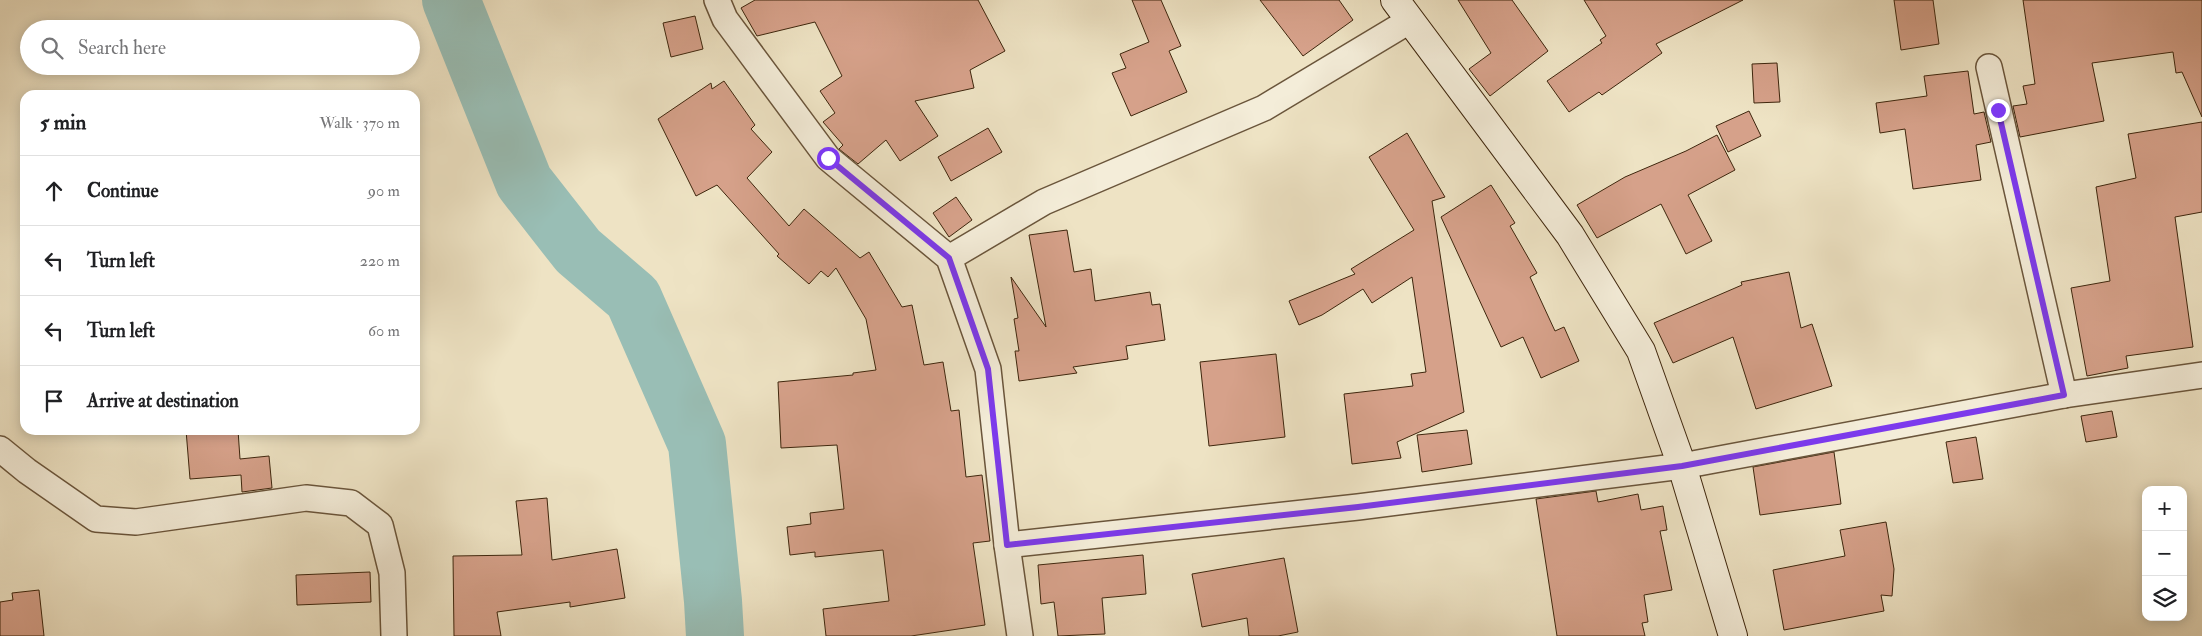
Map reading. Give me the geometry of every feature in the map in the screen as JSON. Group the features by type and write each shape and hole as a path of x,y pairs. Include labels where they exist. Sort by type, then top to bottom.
{"main road":[{"path":"1402,10 1570,235 1641,351 1682,466 1733,636"}],"street":[{"path":"717,0 725,19 828,158 949,258 988,369 1007,545 1020,636"},
{"path":"949,258 1044,202 1264,108 1402,10"},
{"path":"1989,67 2064,395"},
{"path":"1007,545 1358,507 1682,466 2064,395 2202,375"},
{"path":"0,449 27,471 96,519 136,522 306,498 351,502 380,525 392,573 394,636"}],"building":[{"path":"755,0 978,0 1005,51 970,70 974,88 915,101 938,136 900,161 886,140 858,164 839,149 843,145 823,122 835,113 820,91 842,76 815,22 757,36 741,8"},
{"path":"1132,0 1161,0 1181,46 1169,51 1187,92 1131,116 1112,73 1126,68 1120,54 1149,42"},
{"path":"1260,0 1339,0 1353,20 1303,56"},
{"path":"1458,0 1512,0 1548,51 1490,96 1469,69 1491,53"},
{"path":"1584,0 1743,0 1656,44 1662,53 1602,95 1599,92 1569,112 1547,81 1602,43 1600,40 1606,36"},
{"path":"1894,0 1933,0 1939,44 1901,50"},
{"path":"2023,0 2202,0 2202,117 2182,72 2176,73 2173,52 2092,63 2104,121 2020,137 2013,106 2027,104 2023,86 2035,84"},
{"path":"695,16 703,49 671,57 663,23"},
{"path":"1777,63 1780,102 1754,103 1752,64"},
{"path":"1968,71 1974,114 1984,112 1991,142 1976,145 1981,180 1913,189 1905,129 1880,133 1876,103 1927,96 1924,76"},
{"path":"724,81 755,125 751,129 772,152 747,178 789,226 804,209 860,258 869,252 902,307 912,305 924,365 943,362 951,411 959,410 966,477 982,475 990,541 973,543 985,625 911,636 826,636 823,609 889,601 883,550 815,557 815,552 790,555 787,527 811,524 810,513 844,509 837,445 781,448 778,382 853,375 853,373 876,370 866,319 836,268 828,277 821,271 809,284 777,256 779,254 717,185 696,196 658,119 711,83 712,89"},
{"path":"1749,111 1761,136 1728,152 1716,126"},
{"path":"2202,122 2202,212 2175,217 2193,347 2126,356 2128,368 2087,376 2071,288 2110,281 2096,187 2136,178 2128,134"},
{"path":"988,128 1002,152 951,181 938,157"},
{"path":"1407,133 1445,197 1432,201 1464,412 1397,442 1401,458 1352,464 1344,394 1413,386 1411,374 1426,372 1412,277 1372,303 1363,289 1322,315 1299,325 1289,301 1355,274 1351,269 1414,230 1369,157"},
{"path":"1717,135 1735,170 1688,195 1712,241 1686,254 1661,204 1597,238 1577,205 1625,177 1686,151"},
{"path":"1491,185 1515,223 1510,226 1537,273 1530,277 1555,331 1564,327 1579,361 1541,378 1523,337 1501,347 1441,217"},
{"path":"956,197 972,220 949,237 933,213"},
{"path":"1067,230 1074,272 1091,269 1095,301 1150,292 1152,305 1160,304 1165,340 1126,346 1128,359 1073,367 1077,373 1019,381 1015,351 1019,351 1014,319 1018,318 1011,277 1046,327 1029,235"},
{"path":"1789,272 1801,328 1812,324 1832,386 1756,409 1733,337 1673,363 1654,323 1742,285 1741,282"},
{"path":"1276,354 1285,437 1209,446 1200,362"},
{"path":"2112,411 2117,437 2086,442 2081,416"},
{"path":"1467,430 1472,464 1422,472 1417,435"},
{"path":"186,435 238,435 240,459 269,456 272,488 242,492 241,475 190,479"},
{"path":"1976,437 1983,479 1953,483 1946,442"},
{"path":"1834,452 1841,504 1760,515 1753,467"},
{"path":"1596,491 1598,502 1638,494 1641,510 1663,506 1667,530 1660,531 1672,590 1644,595 1648,622 1642,623 1645,636 1557,636 1536,499"},
{"path":"547,498 552,560 617,549 625,598 570,607 570,602 497,612 501,636 454,636 453,556 522,555 516,501"},
{"path":"1886,522 1894,569 1892,596 1881,595 1884,611 1784,630 1773,570 1845,556 1840,530"},
{"path":"1143,555 1146,594 1102,598 1105,634 1058,636 1054,602 1041,604 1038,565"},
{"path":"1284,558 1298,632 1278,636 1249,636 1247,618 1202,627 1192,574"},
{"path":"370,572 371,602 297,605 296,575"},
{"path":"39,590 44,636 0,636 0,602 13,600 12,593"}],"waterway":[{"path":"451,0 524,182 578,251 633,298 697,444 715,636"}],"route":[{"path":"828,158 949,258 988,369 1007,545 1358,507 1682,466 2064,395 1998,110"}]}
